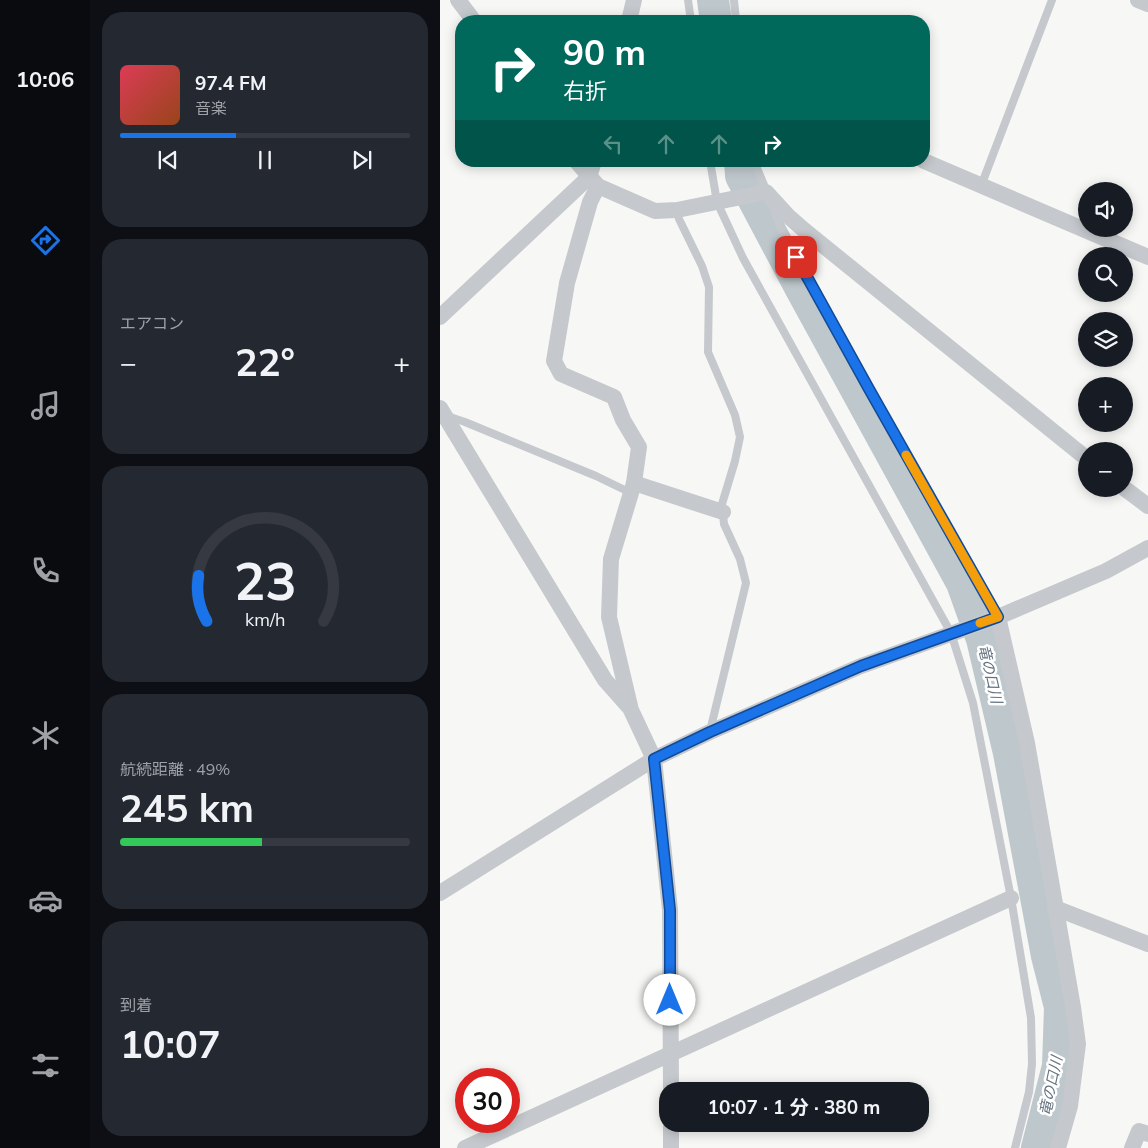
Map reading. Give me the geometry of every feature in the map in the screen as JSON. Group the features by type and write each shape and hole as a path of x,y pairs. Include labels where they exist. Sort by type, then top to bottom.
{"street":[{"path":"458,0 469,15"},
{"path":"630,15 634,0"},
{"path":"1138,0 1148,4"},
{"path":"930,164 1148,257"},
{"path":"581,167 593,182 655,211 677,210 764,192 804,230 1078,452"},
{"path":"594,167 590,202 567,283 554,361 562,374 614,397 623,420 639,447 632,488 611,559 609,617 631,710 654,759 670,910 671,1082"},
{"path":"440,317 593,182"},
{"path":"442,412 606,680 631,710"},
{"path":"632,488 723,512"},
{"path":"1133,495 1148,506"},
{"path":"440,893 654,759 710,732 861,666 951,632 998,617 1106,571 1148,548"},
{"path":"998,617 1027,742 1078,1044 1070,1106 1058,1148"},
{"path":"465,1148 1010,898"},
{"path":"1055,908 1148,944"},
{"path":"1132,1148 1139,1131 1148,1134"},
{"path":"671,1132 671,1148"}],"lane":[{"path":"688,0 690,15"},
{"path":"734,0 735,15"},
{"path":"981,186 1052,0"},
{"path":"712,167 720,201 743,258 951,632 973,703 1031,1018 1032,1064 1029,1092 1015,1148"},
{"path":"756,167 764,192 779,225 998,617"},
{"path":"677,210 679,219 702,266 709,287 708,352 735,416 740,436 735,461 722,504 724,524 740,559 746,583 710,732"},
{"path":"442,412 596,476 632,488"}],"waterway":[{"name":"竜の口川","path":"713,0 715,15"},
{"name":"竜の口川","path":"740,167 741,176 801,289 962,583 982,639 1009,753 1047,956 1060,1007 1058,1066 1037,1148"}],"slow traffic":[{"path":"906,455 998,617 980,623"}],"route":[{"path":"670,1000 670,910 654,759 710,732 861,666 951,632 998,617 796,257"}]}
